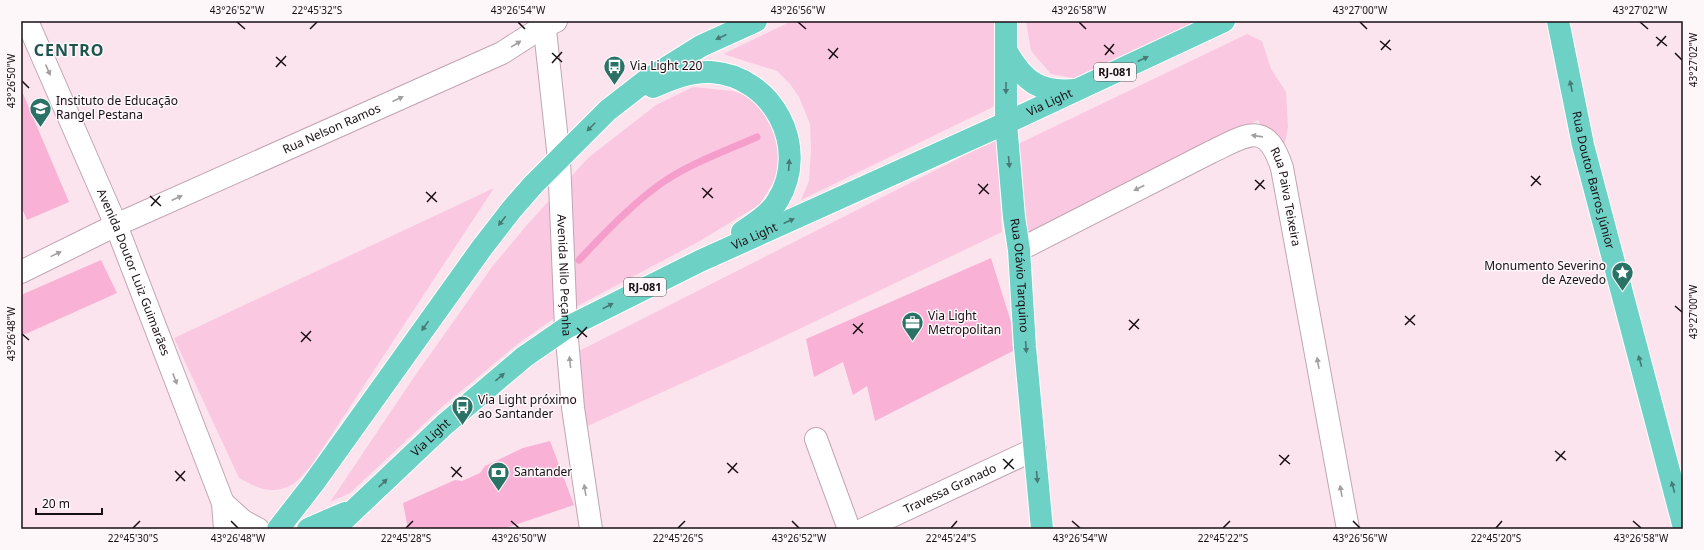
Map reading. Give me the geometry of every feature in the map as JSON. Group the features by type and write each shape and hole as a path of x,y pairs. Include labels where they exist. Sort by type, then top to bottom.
{"main road":[{"path":"278,529 321,472 481,249 512,209 559,159 608,110 648,79 701,46 756,21"},
{"name":"Rua Otávio Tarquino","path":"1006,21 1006,123 1014,217 1019,250 1025,347 1042,529"},
{"name":"Via Light","path":"334,529 444,425 524,357 566,328 700,261 1006,123 1224,21"},
{"name":"Rua Doutor Barros Júnior","path":"1558,21 1583,145 1683,524"},
{"path":"1007,52 1020,72 1033,83 1045,88 1056,90 1078,90"},
{"path":"608,110 671,79 690,74 710,72 735,78 753,88 770,103 778,114 785,127 788,141 789,166 784,187 778,199 758,221 700,261"},
{"path":"308,529 338,517 360,505"}],"street":[{"name":"Avenida Doutor Luiz Guimarães","path":"27,21 116,225 223,503 225,529"},
{"name":"Rua Nelson Ramos","path":"21,272 116,225 502,53 548,23"},
{"name":"Avenida Nilo Peçanha","path":"548,23 559,159 566,328 573,408 591,529"},
{"name":"Rua Paiva Teixeira","path":"1019,250 1243,137 1254,134 1263,136 1269,141 1277,151 1282,168 1348,529"},
{"path":"816,439 848,529"},
{"name":"Travessa Granado","path":"864,529 1035,449"},
{"path":"223,503 243,521 258,529"}],"shaded area":[{"path":"792,21 994,21 995,106 801,200 809,181 811,151 810,124 799,97 790,84 777,71 723,54"},
{"path":"1026,21 1199,21 1078,79 1051,74 1031,51"},
{"path":"1247,34 1262,41 1271,69 1286,92 1288,127 1282,158 1258,120 1025,240 1012,147"},
{"path":"693,87 733,91 749,97 768,113 779,138 780,162 777,177 759,205 698,242 553,319 519,343 443,406 350,493 330,502 412,380 492,267 526,226 588,158 656,105"},
{"path":"997,139 1002,232 753,351 581,429 577,352"},
{"path":"494,188 311,466 293,484 279,490 265,489 252,485 239,478 174,338"}],"building":[{"path":"21,89 69,202 27,220 21,206"},
{"name":"Via Light Metropolitan","path":"991,258 1011,322 1013,351 875,421 867,386 853,395 843,362 814,377 806,339"},
{"path":"101,260 117,293 21,336 21,295"},
{"name":"Santander","path":"550,441 574,505 503,529 408,529 403,503 455,480 462,481 480,473 485,466 523,448"}],"waterway":[{"path":"579,260 628,211 648,193 670,177 694,164 757,137"}],"place":[{"name":"Via Light 220","path":"614,86"},
{"name":"Instituto de Educação Rangel Pestana","path":"40,128"},
{"name":"Monumento Severino de Azevedo","path":"1622,292"},
{"name":"Via Light Metropolitan","path":"912,342"},
{"name":"Via Light próximo ao Santander","path":"462,426"},
{"name":"Santander","path":"498,492"}],"district":[{"name":"CENTRO","path":"69,50"}]}
